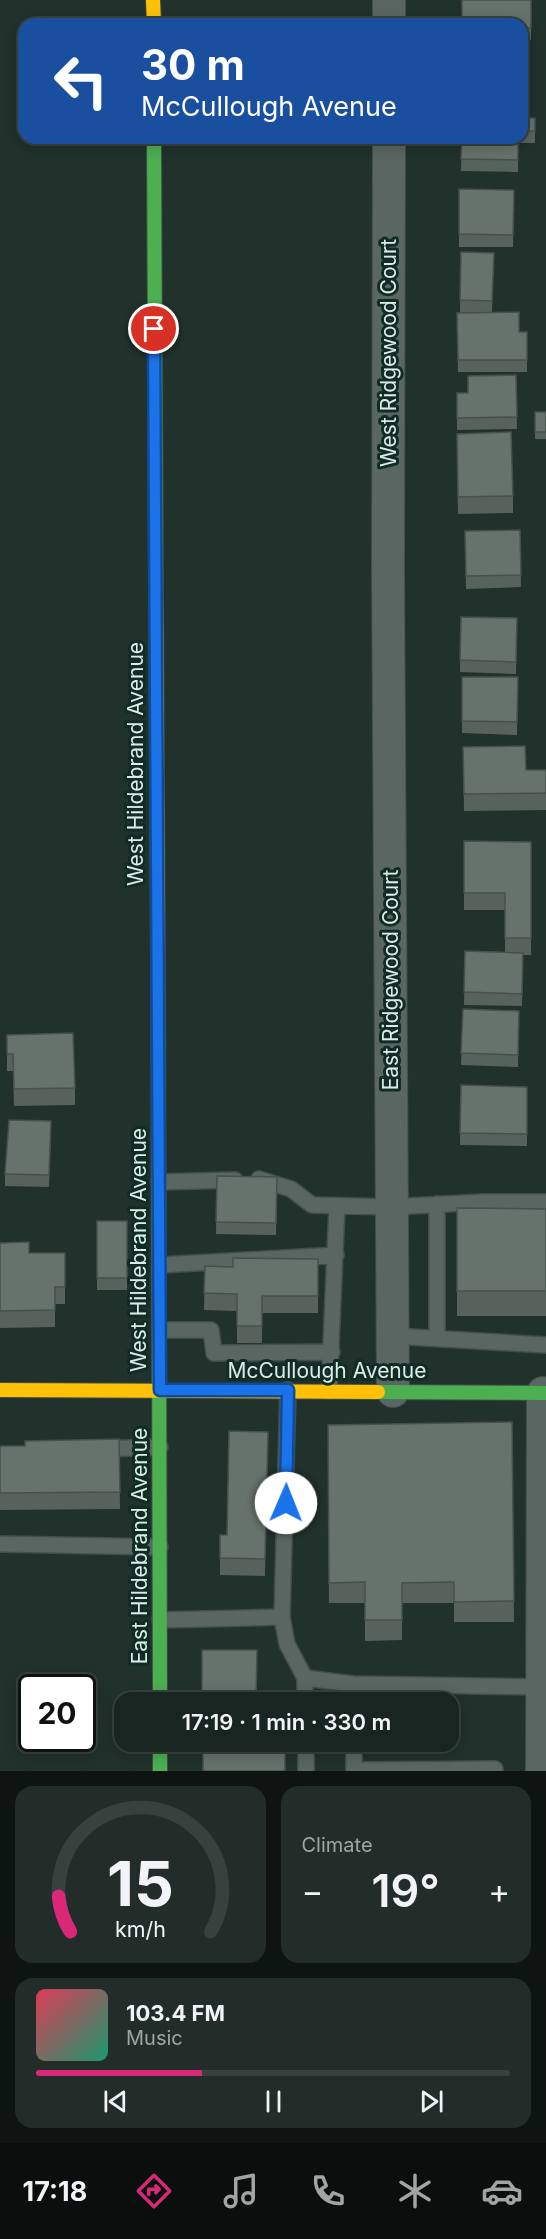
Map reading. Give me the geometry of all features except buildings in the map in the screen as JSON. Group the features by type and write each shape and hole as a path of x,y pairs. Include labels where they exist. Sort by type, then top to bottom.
{"main road":[{"path":"153,0 153,18"},
{"name":"West Hildebrand Avenue","path":"154,144 160,1390"},
{"name":"McCullough Avenue","path":"0,1390 545,1393"},
{"name":"East Hildebrand Avenue","path":"160,1390 160,1692"},
{"path":"160,1752 160,1771"}],"street":[{"path":"389,0 389,18"},
{"name":"West Ridgewood Court","path":"388,568 389,144"},
{"name":"East Ridgewood Court","path":"388,568 393,1391"},
{"path":"542,1771 545,1393"}],"lane":[{"path":"159,1182 262,1179 291,1189 312,1205 392,1207 546,1202"},
{"path":"437,1204 437,1338"},
{"path":"329,1391 337,1206"},
{"path":"159,1265 336,1255"},
{"path":"160,1330 212,1330 214,1353 332,1352"},
{"path":"393,1336 546,1345"},
{"path":"288,1390 282,1617 287,1644 305,1678 305,1692"},
{"path":"80,1449 160,1447"},
{"path":"0,1544 159,1547"},
{"path":"160,1620 282,1617"},
{"path":"305,1678 353,1683 542,1687"},
{"path":"353,1683 353,1692"},
{"path":"306,1752 306,1771"},
{"path":"354,1752 354,1770 495,1769"}],"traffic: fast":[{"path":"154,144 156,590"},
{"path":"158,967 160,1692"},
{"path":"378,1392 546,1393"},
{"path":"160,1752 160,1771"}],"traffic: slow":[{"path":"153,0 154,18"},
{"path":"156,590 158,967"},
{"path":"0,1390 378,1392"}],"route":[{"path":"154,329 160,1390 288,1390 286,1503"}]}
